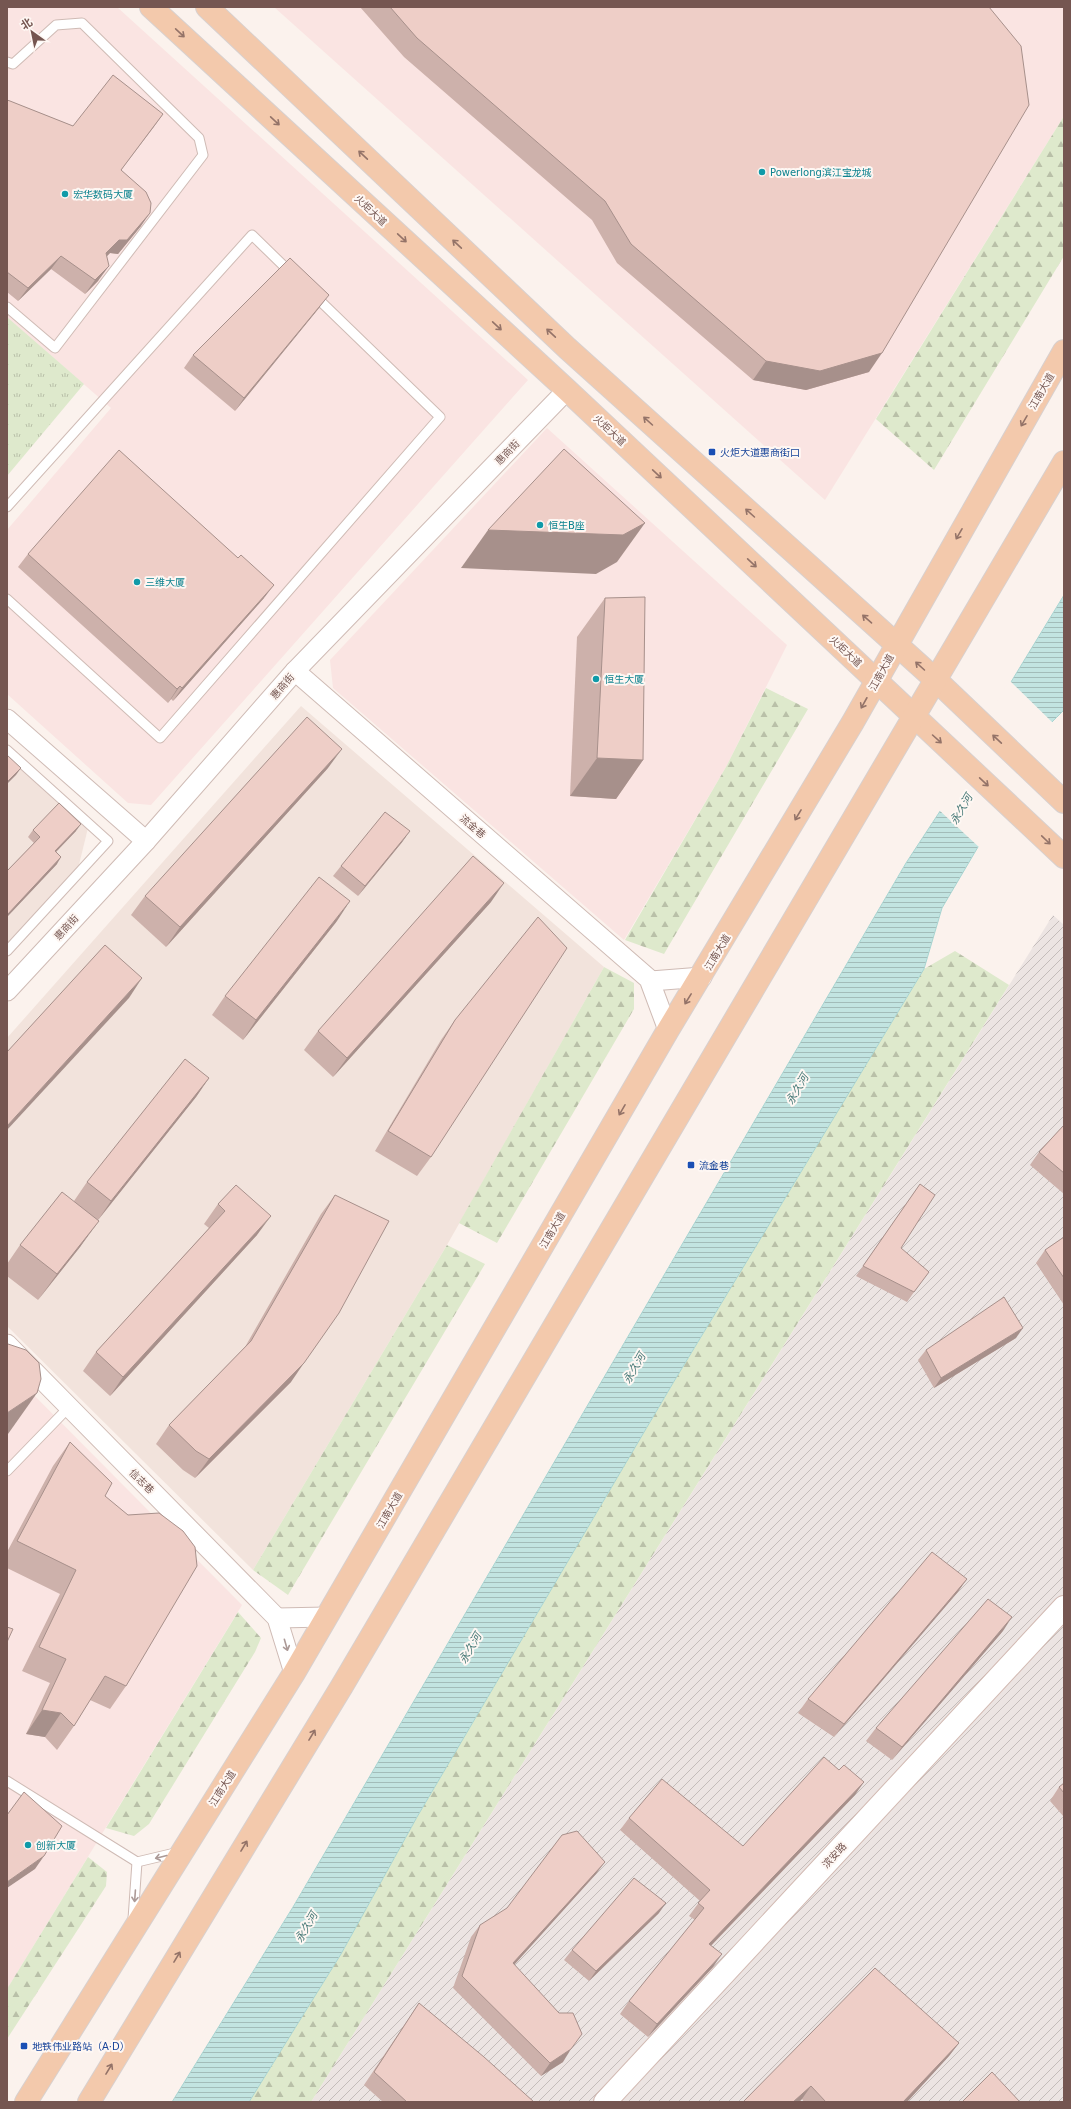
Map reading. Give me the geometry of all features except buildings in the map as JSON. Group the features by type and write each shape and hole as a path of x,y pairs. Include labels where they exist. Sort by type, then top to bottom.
{"main road":[{"name":"火炬大道","path":"151,7 567,390 876,680 913,717 1064,857"},
{"path":"207,7 567,348 937,681 1064,802"},
{"name":"江南大道","path":"26,2102 132,1929 184,1851 294,1673 668,1030 702,977 876,680 1064,351"},
{"path":"89,2102 342,1686 913,717 937,681 1064,462"}],"street":[{"name":"惠商街","path":"7,991 146,841 295,671 567,390"},
{"name":"流金巷","path":"295,671 651,981 668,1030"},
{"path":"7,719 146,841"},
{"path":"651,981 702,977"},
{"name":"信志巷","path":"7,1344 277,1618 294,1673"},
{"name":"滨安路","path":"605,2102 1064,1607"},
{"path":"277,1618 327,1617"}],"lane":[{"path":"7,62 13,64 56,25 82,23 199,138 203,155 55,348 7,307"},
{"path":"7,507 252,235 298,279"},
{"path":"7,600 160,738 440,417 309,290"},
{"path":"7,750 108,840 7,951"},
{"path":"7,1471 69,1407"},
{"path":"7,1781 137,1862 184,1851"},
{"path":"132,1929 137,1862"}],"shaded area":[{"path":"7,7 117,7 528,380 151,805 128,803 7,694 7,530 111,408 7,317"},
{"name":"Powerlong滨江宝龙城","path":"274,7 1064,7 1064,116 825,500"},
{"path":"547,428 787,645 726,767 624,940 333,688 330,660"},
{"path":"301,706 604,967 447,1245 253,1570 7,1326 7,1038"},
{"path":"7,751 88,828 74,885 7,958"},
{"path":"1053,915 1064,925 1064,2102 311,2102"},
{"path":"7,1368 242,1605 7,1989"}],"green space":[{"path":"1064,116 1064,256 934,470 876,419"},
{"path":"7,317 84,384 7,476"},
{"path":"766,688 808,709 664,954 625,940 726,767"},
{"path":"955,951 1009,985 311,2102 249,2102 341,1954 417,1817 673,1383 924,969"},
{"path":"604,967 634,983 634,1009 497,1243 459,1223"},
{"path":"447,1245 485,1264 288,1595 253,1570"},
{"path":"238,1612 261,1638 255,1652 149,1824 134,1836 106,1828"},
{"path":"88,1857 107,1872 106,1886 7,2039 7,1989"}],"water":[{"name":"永久河","path":"1064,595 1064,710 1036,738 988,830 942,908 924,969 673,1383 417,1817 341,1954 249,2102 172,2102 293,1907 906,863 948,799 1000,700"}],"pier":[{"path":"1009,680 1053,723 1038,739 980,848 939,810"}],"place":[{"name":"Powerlong滨江宝龙城","path":"762,172"},
{"name":"宏华数码大厦","path":"65,194"},
{"name":"火炬大道惠商街口","path":"712,452"},
{"name":"恒生B座","path":"540,525"},
{"name":"三维大厦","path":"137,582"},
{"name":"恒生大厦","path":"596,679"},
{"name":"流金巷","path":"691,1165"},
{"name":"创新大厦","path":"28,1845"},
{"name":"地铁伟业路站（A·D）","path":"24,2046"}]}
